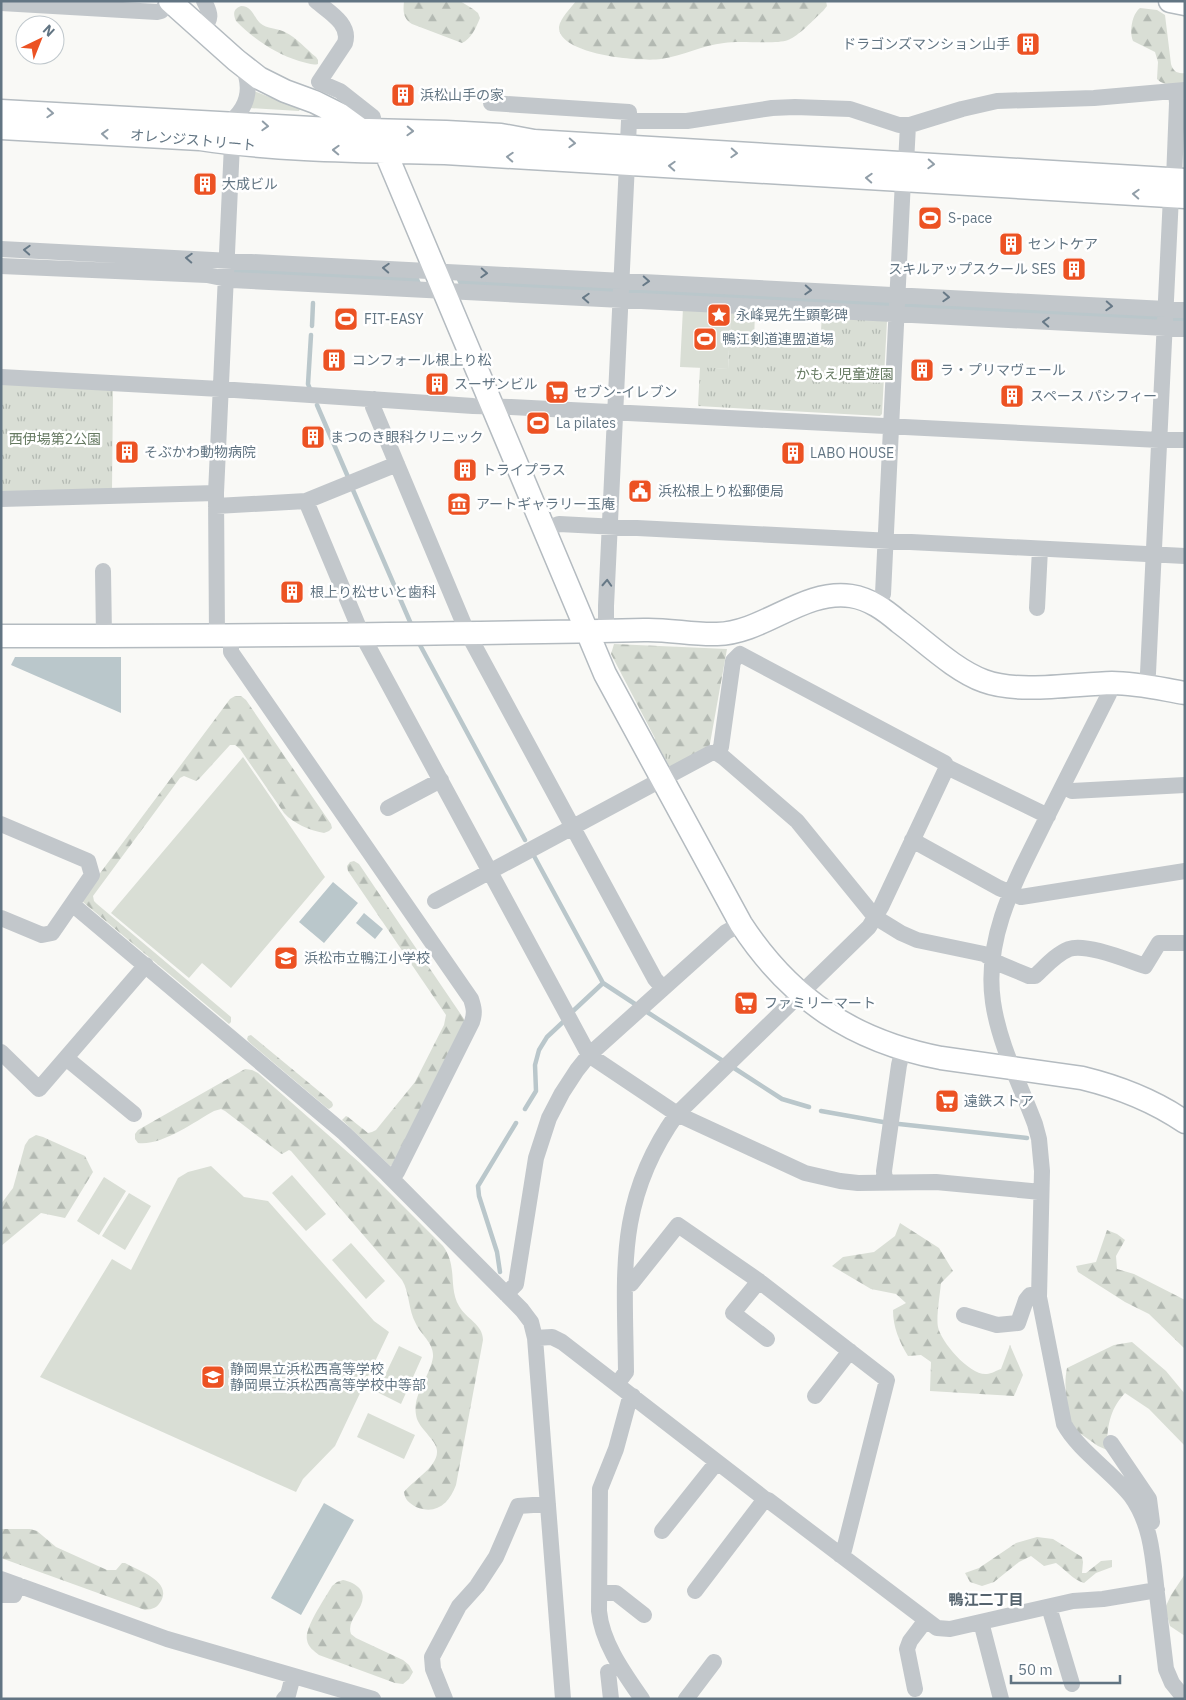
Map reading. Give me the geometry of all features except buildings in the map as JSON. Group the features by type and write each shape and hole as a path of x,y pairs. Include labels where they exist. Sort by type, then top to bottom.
{"street":[{"path":"202,30 210,20 211,15 204,1"},
{"path":"316,1 346,28 347,36 345,43 319,82 340,91 373,117 367,130"},
{"path":"1170,1 1185,4"},
{"path":"1,3 157,12 161,11 170,2 242,65 272,85 328,108 367,130 385,151 544,530 597,632 606,674 741,924 767,961 800,995 855,1031 903,1049 941,1058 1082,1078 1120,1088 1155,1104 1185,1122"},
{"path":"242,65 248,83 246,102 235,118 230,134 227,260 216,500 224,636 231,652 465,991 474,1007 472,1022 397,1172 391,1178"},
{"path":"629,121 687,120 791,107 850,109 899,125 908,125 970,106 997,101 1094,98 1180,90 1177,103 1178,188 1165,318 1146,686"},
{"path":"491,103 629,112 605,614 597,632"},
{"name":"オレンジストリート","path":"1,111 385,151 627,155"},
{"path":"877,605 883,594 908,125"},
{"name":"オレンジストリート","path":"1,128 200,139 230,134 367,130 492,135 627,155"},
{"path":"627,155 1178,188"},
{"path":"1,249 227,260 439,280 621,290 1165,318 1185,310"},
{"path":"1,266 207,275 226,279 439,280"},
{"path":"1165,318 1185,329"},
{"path":"1,377 492,406 1185,440"},
{"path":"374,399 373,407 468,634 655,980 663,988"},
{"path":"1,499 306,502 397,464"},
{"path":"306,502 362,635 589,1055 677,1114 805,1173 858,1183 952,1183 1041,1192"},
{"path":"544,530 559,524 610,526 1185,556"},
{"path":"1037,608 1040,549"},
{"path":"103,571 104,636"},
{"path":"1,636 362,635 652,630 720,634 744,629 815,600 826,597 851,596 877,605 963,670 982,680 1015,687 1108,683 1146,686 1185,693"},
{"path":"717,753 721,747 733,661 740,654 945,763 947,767 1048,816"},
{"path":"1108,683 1108,694 1010,892 998,928 992,958 991,987 999,1032 1037,1132 1042,1171 1039,1295 1064,1424 1072,1437 1127,1492 1139,1509 1146,1524 1152,1547 1168,1677 1184,1699"},
{"path":"435,901 705,755 717,753 797,821 876,917 901,933 918,940 984,954 1029,976 1035,976 1062,953 1076,948 1108,953 1145,966 1159,943 1185,943"},
{"path":"617,1384 626,1372 625,1260 628,1226 637,1192 658,1144 677,1114 861,936 876,917 947,767"},
{"path":"388,808 441,780"},
{"path":"1063,786 1072,791 1185,785"},
{"path":"1,824 88,861 92,875 52,933 42,936 1,918"},
{"path":"912,840 999,888 1021,897 1185,871"},
{"path":"72,904 328,1118 391,1178 527,1316 534,1330 535,1338 563,1699"},
{"path":"506,1294 516,1284 534,1171 544,1131 562,1093 589,1055 726,932 741,924"},
{"path":"1,1052 39,1089 146,965"},
{"path":"885,1182 884,1171 903,1049"},
{"path":"66,1058 134,1114"},
{"path":"625,1284 631,1284 678,1225 759,1281 887,1380 844,1550 840,1555"},
{"path":"759,1281 733,1313 767,1340"},
{"path":"964,1314 997,1325 1018,1323 1026,1300 1030,1295 1039,1295"},
{"path":"535,1338 557,1339 937,1628 944,1630 1073,1601 1103,1599 1157,1590"},
{"path":"815,1396 850,1351"},
{"path":"633,1396 629,1402 616,1449 600,1489 600,1621 602,1631 629,1680 642,1699"},
{"path":"1111,1443 1149,1499 1152,1522 1146,1524"},
{"path":"662,1531 717,1462"},
{"path":"694,1591 765,1499"},
{"path":"445,1699 432,1663 434,1652 459,1606 477,1586 500,1551 518,1506 548,1504"},
{"path":"1,1580 160,1637 293,1676 350,1696 372,1699"},
{"path":"1,1595 14,1595 18,1585"},
{"path":"600,1593 616,1593 644,1615"},
{"path":"1049,1606 1072,1684"},
{"path":"914,1689 907,1649 910,1641 926,1620"},
{"path":"981,1622 1001,1699"},
{"path":"686,1699 714,1662"},
{"path":"608,1672 611,1699"},
{"path":"284,1699 288,1695 293,1676"}],"green space":[{"path":"404,1 460,1 478,13 480,18 471,36 462,43 412,24 404,14"},
{"path":"576,1 826,1 827,6 802,31 788,40 716,44 669,58 651,60 602,55 572,44 562,37 560,24"},
{"path":"241,6 248,8 263,25 294,37 316,57 318,64 290,58 273,50 250,34 236,21 234,16 236,9"},
{"path":"1140,8 1157,10 1165,15 1171,64 1176,72 1185,73 1185,83 1170,84 1160,82 1157,79 1158,62 1155,52 1133,41 1131,33 1132,23 1135,14"},
{"path":"254,91 300,109 299,111 249,108"},
{"name":"鴨江剣道連盟道場","path":"683,308 731,311 728,369 680,367"},
{"name":"かもえ児童遊園","path":"731,311 755,312 754,341 820,345 822,315 887,321 882,414 880,416 698,406 700,367 728,369"},
{"name":"西伊場第2公園","path":"1,384 113,390 112,490 1,492"},
{"path":"614,644 727,649 709,749 670,767 611,654"},
{"path":"235,696 241,696 246,700 332,828 324,833 318,832 302,826 288,817 240,749 235,745 230,745 196,781 184,776 180,778 93,896 97,904 231,1017 229,1024 83,902 83,896 230,699"},
{"path":"663,735 678,763 670,767 654,739"},
{"path":"243,757 325,877 231,988 202,963 189,978 111,913"},
{"path":"354,861 359,864 464,1019 464,1024 393,1165 390,1166 342,1120 346,1116 348,1117 368,1133 376,1130 415,1082 444,1025 446,1015 348,871 347,866 350,862"},
{"path":"251,1035 332,1102 332,1107 327,1108 249,1042 247,1039"},
{"path":"245,1069 258,1073 360,1163 443,1246 448,1254 456,1299 462,1311 480,1330 483,1340 456,1485 450,1498 436,1509 430,1510 416,1507 408,1501 404,1492 429,1468 436,1457 437,1451 434,1443 419,1423 416,1411 418,1395 431,1365 433,1352 413,1319 405,1285 402,1280 291,1151 280,1153 225,1111 221,1109 214,1111 178,1132 157,1141 138,1143 135,1139 135,1134 138,1130"},
{"path":"36,1135 85,1156 93,1172 65,1218 41,1213 1,1246 1,1204 13,1188 25,1145 29,1139"},
{"path":"211,1166 244,1197 268,1201 374,1321 389,1332 335,1446 303,1479 296,1492 40,1377 112,1259 131,1270 178,1178 188,1172"},
{"path":"292,1175 326,1214 306,1231 272,1193"},
{"path":"104,1177 126,1191 99,1235 77,1221"},
{"path":"129,1193 151,1206 125,1250 102,1236"},
{"path":"900,1223 939,1248 953,1271 941,1283 938,1312 938,1327 950,1349 973,1370 987,1374 1001,1369 1010,1345 1023,1375 1014,1396 930,1391 931,1362 921,1355 908,1356 895,1328 893,1310 906,1303 896,1294 871,1289 832,1266 843,1257 874,1252 895,1236"},
{"path":"1107,1230 1125,1240 1116,1256 1117,1269 1134,1274 1185,1300 1185,1349 1149,1314 1125,1302 1078,1272 1076,1266 1096,1262"},
{"path":"351,1243 385,1281 366,1299 332,1260"},
{"path":"1132,1342 1166,1371 1185,1394 1185,1446 1149,1409 1125,1393 1112,1413 1107,1450 1068,1425 1067,1368 1114,1345"},
{"path":"399,1346 422,1357 401,1404 377,1392"},
{"path":"368,1413 415,1435 404,1459 357,1437"},
{"path":"1,1529 30,1529 37,1531 56,1547 107,1570 116,1570 122,1563 125,1563 158,1582 163,1594 161,1601 154,1608 145,1610 1,1558"},
{"path":"1037,1537 1053,1539 1082,1557 1082,1573 1086,1573 1101,1561 1112,1560 1112,1567 1096,1573 1084,1583 1073,1577 1056,1563 1044,1566 1031,1556 1019,1562 994,1582 982,1586 970,1582 965,1573 979,1568 1016,1543"},
{"path":"1185,1574 1185,1636 1170,1626 1165,1608"},
{"path":"343,1580 350,1582 360,1589 363,1595 360,1606 351,1622 351,1634 403,1660 409,1665 413,1672 403,1684 395,1683 319,1655 309,1645 307,1635 316,1613 332,1586"}],"shaded area":[{"path":"231,267 418,276 421,283 231,273"},
{"path":"456,278 1185,316 1185,323 459,285"},
{"path":"15,657 121,657 121,713 11,665"},
{"path":"333,882 358,903 324,943 299,922"},
{"path":"364,913 383,929 375,939 356,923"},
{"path":"324,1503 354,1520 301,1615 271,1598"}],"waterway":[{"path":"312,326 313,303"},
{"path":"310,389 308,384 311,335"},
{"path":"317,405 348,477"},
{"path":"353,490 411,624"},
{"path":"420,645 525,840"},
{"path":"534,856 603,983 635,1004"},
{"path":"572,1012 603,983"},
{"path":"647,1012 723,1061"},
{"path":"525,1109 536,1091 535,1065 539,1050 547,1037 563,1022"},
{"path":"734,1068 782,1099 809,1107"},
{"path":"821,1111 883,1122"},
{"path":"500,1272 497,1252 479,1196 478,1186 516,1123"},
{"path":"899,1124 1027,1138"}],"place":[{"name":"ドラゴンズマンション山手","path":"1028,44"},
{"name":"浜松山手の家","path":"403,95"},
{"name":"大成ビル","path":"205,184"},
{"name":"S-pace","path":"930,218"},
{"name":"セントケア","path":"1011,244"},
{"name":"スキルアップスクール SES","path":"1074,269"},
{"name":"永峰晃先生顕彰碑","path":"719,315"},
{"name":"FIT-EASY","path":"346,319"},
{"name":"鴨江剣道連盟道場","path":"705,339"},
{"name":"コンフォール根上り松","path":"334,360"},
{"name":"ラ・プリマヴェール","path":"922,370"},
{"name":"スーザンビル","path":"437,384"},
{"name":"セブン-イレブン","path":"557,392"},
{"name":"スペース パシフィー","path":"1012,396"},
{"name":"La pilates","path":"538,423"},
{"name":"まつのき眼科クリニック","path":"313,437"},
{"name":"そぶかわ動物病院","path":"127,452"},
{"name":"LABO HOUSE","path":"793,453"},
{"name":"トライプラス","path":"465,470"},
{"name":"浜松根上り松郵便局","path":"640,491"},
{"name":"アートギャラリー玉庵","path":"459,504"},
{"name":"根上り松せいと歯科","path":"292,592"},
{"name":"浜松市立鴨江小学校","path":"286,958"},
{"name":"ファミリーマート","path":"746,1003"},
{"name":"遠鉄ストア","path":"947,1101"},
{"name":"静岡県立浜松西高等学校 静岡県立浜松西高等学校中等部","path":"213,1377"}],"district":[{"name":"鴨江二丁目","path":"986,1599"}]}
